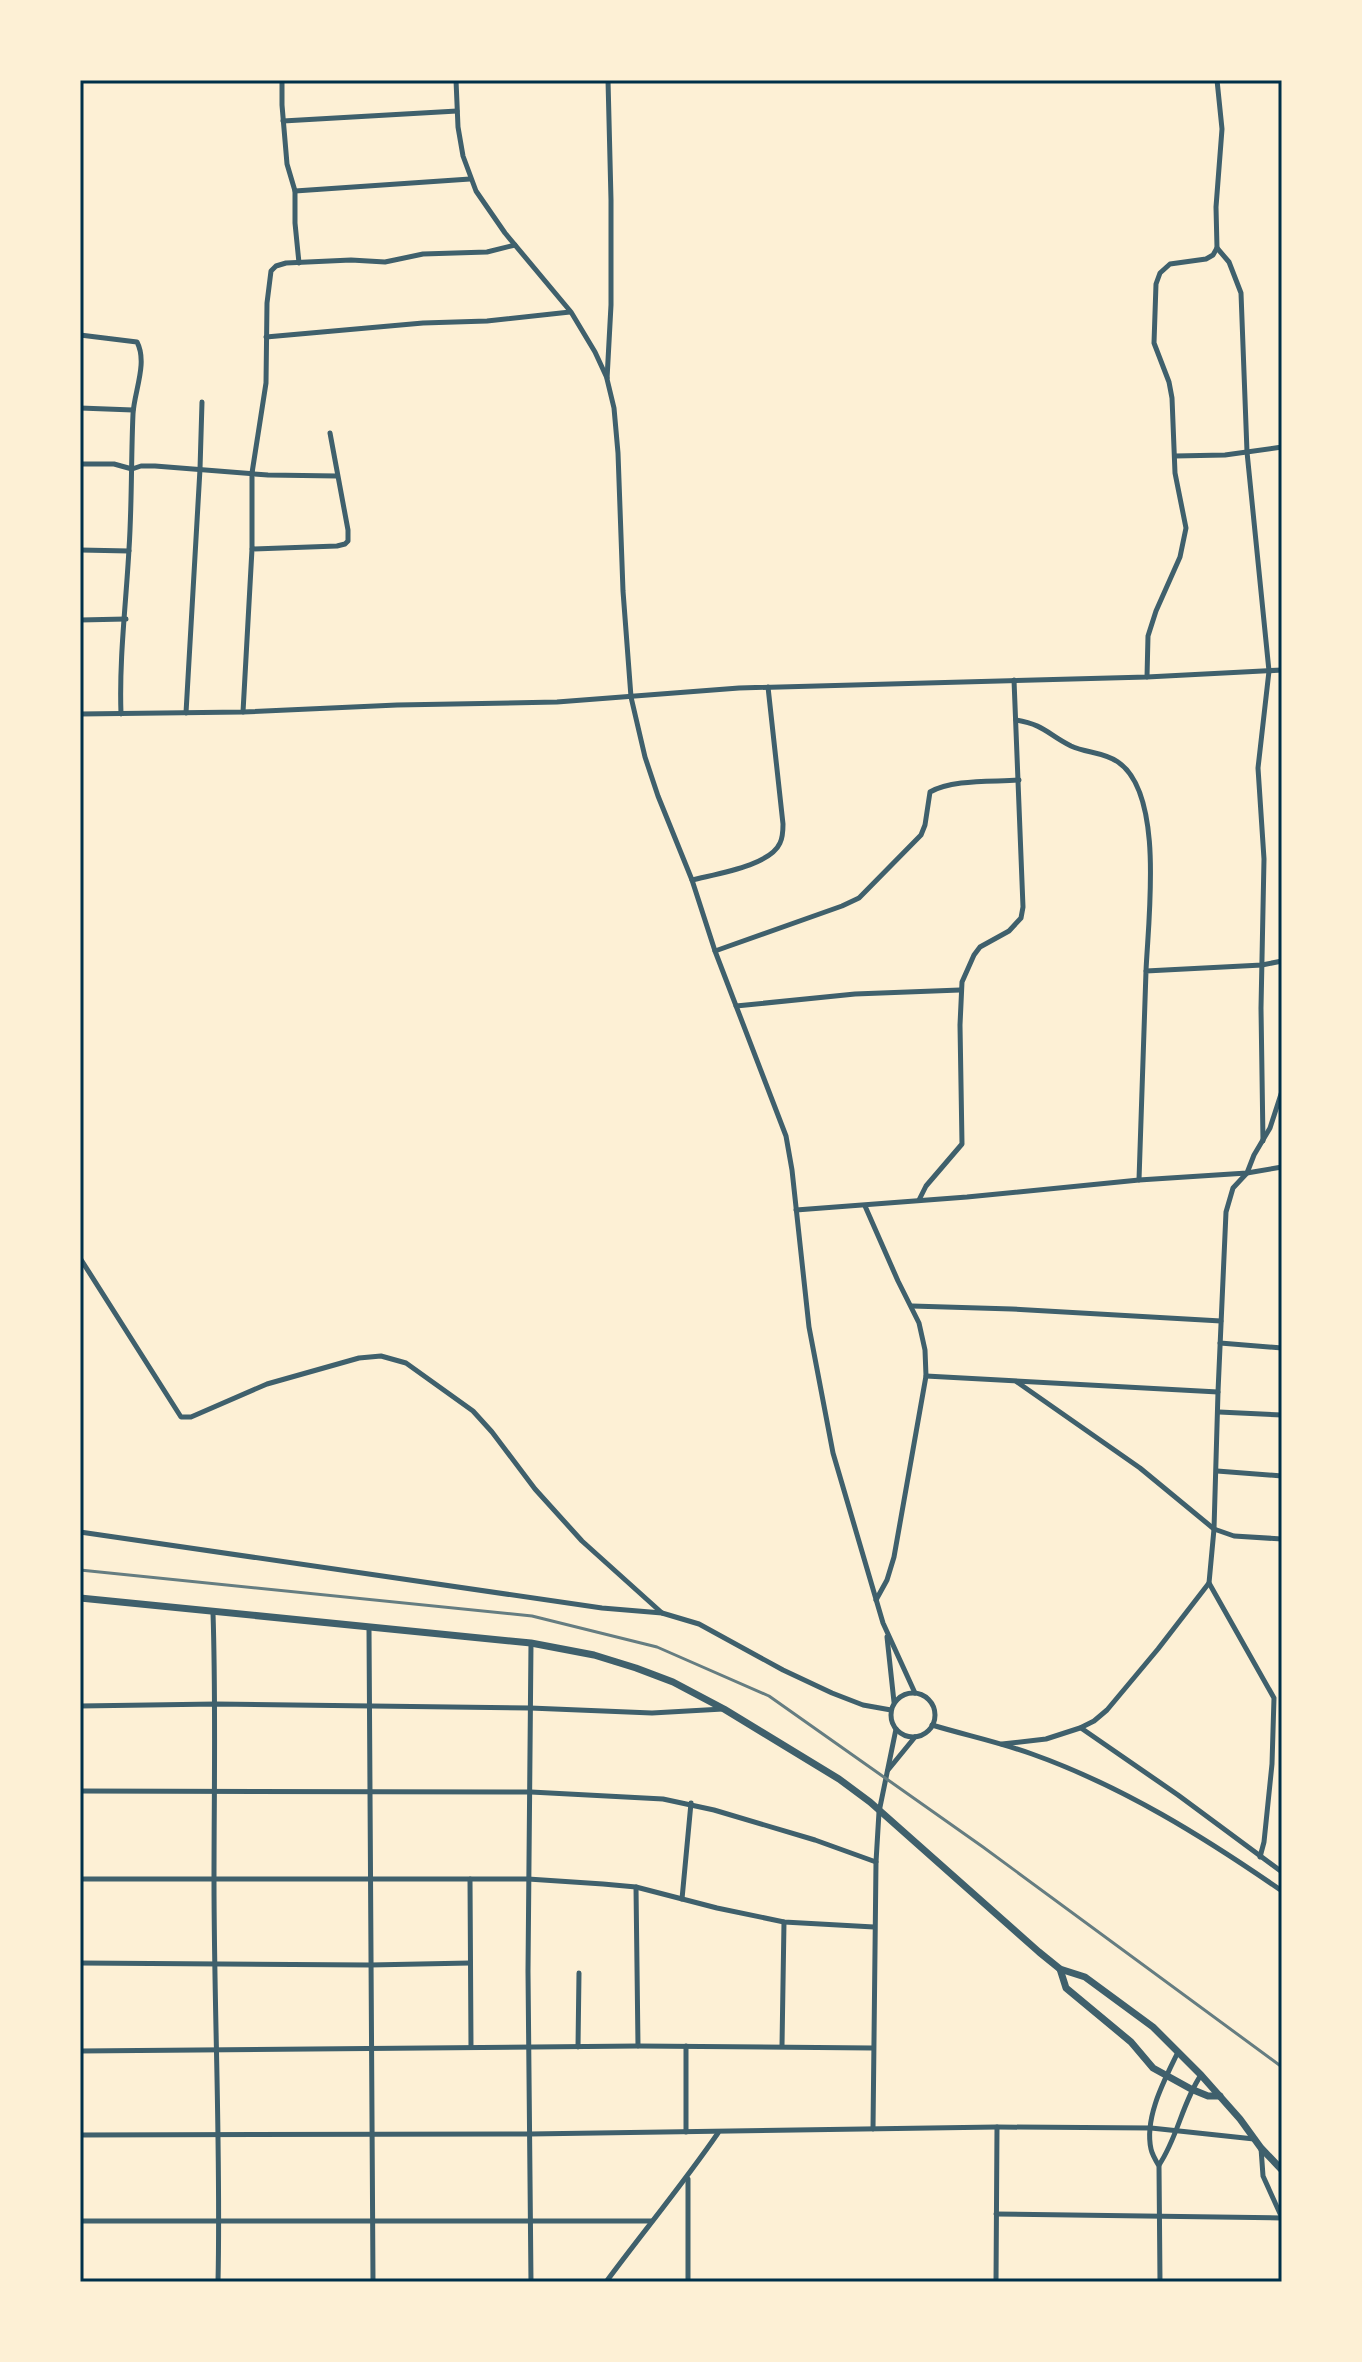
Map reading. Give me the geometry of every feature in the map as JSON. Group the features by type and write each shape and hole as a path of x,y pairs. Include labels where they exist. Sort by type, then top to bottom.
{"street":[{"path":"282,80 283,121 287,164 295,191 299,263"},
{"path":"456,80 463,156 476,191 515,245 571,312 607,379 614,408 618,453 631,697 649,770 786,1136 809,1327 833,1453 886,1632 915,1693"},
{"path":"607,379 611,305 608,80"},
{"path":"1147,677 1148,636 1180,557 1186,528 1175,473 1172,398 1154,343 1156,284 1160,273 1170,264 1206,259 1216,252 1222,129 1217,80"},
{"path":"283,121 457,111"},
{"path":"295,191 470,179"},
{"path":"243,712 252,549 252,473 266,383 271,271 280,264 351,260 385,262 423,254 487,252 515,245"},
{"path":"1217,248 1229,262 1241,293 1247,452 1269,671 1258,768 1264,859 1263,1141"},
{"path":"266,337 571,312"},
{"path":"80,335 137,342 140,347 141,366 133,410 126,619 119,673 121,714"},
{"path":"186,713 202,402"},
{"path":"80,408 133,410"},
{"path":"252,549 345,544 348,541 330,433"},
{"path":"1175,456 1201,457 1282,447"},
{"path":"80,464 114,464 132,469 141,466 305,477 337,476"},
{"path":"80,550 129,551"},
{"path":"80,620 126,619"},
{"path":"80,714 557,702 768,687 1147,677 1282,670"},
{"path":"919,1200 926,1186 962,1144 960,990 980,947 1009,931 1021,918 1014,680"},
{"path":"692,880 745,866 775,850 782,841 783,824 768,687"},
{"path":"1016,720 1043,727 1070,745 1120,763 1135,783 1146,811 1151,859 1139,1180"},
{"path":"715,951 859,898 921,835 930,792 956,784 1019,780"},
{"path":"1146,971 1262,965 1282,961"},
{"path":"736,1006 855,994 960,990"},
{"path":"1002,1744 1046,1739 1094,1721 1107,1710 1158,1649 1209,1583 1217,1471 1226,1212 1233,1188 1247,1173 1274,1119 1282,1091"},
{"path":"796,1210 1247,1173 1282,1167"},
{"path":"865,1206 912,1306 922,1337 926,1376 894,1557 887,1580 876,1600"},
{"path":"80,1258 181,1417 191,1417 267,1384 359,1358 381,1356 406,1363 473,1411 535,1489 582,1541 662,1613"},
{"path":"912,1306 1221,1321"},
{"path":"1220,1343 1282,1348"},
{"path":"926,1376 1218,1392"},
{"path":"1017,1382 1140,1468 1214,1529 1234,1536 1282,1539"},
{"path":"1219,1412 1282,1415"},
{"path":"1217,1471 1282,1476"},
{"path":"80,1532 602,1608 662,1613 699,1624 783,1670 851,1701 891,1710"},
{"path":"1209,1583 1274,1698 1272,1764 1260,1857"},
{"path":"80,1598 531,1643 594,1655 673,1682 724,1709 839,1779 870,1802 1060,1969 1085,1977 1153,2027 1220,2096 1282,2170"},
{"path":"213,1613 216,2049 220,2136 218,2282"},
{"path":"369,1629 373,2282"},
{"path":"886,1632 894,1703"},
{"path":"531,1643 528,1879 531,2282"},
{"path":"873,2129 876,1862 879,1812 896,1729 891,1710 903,1695 922,1694 931,1702 935,1714 932,1725 925,1733 905,1735 896,1729"},
{"path":"80,1706 216,1704 530,1708 652,1713 724,1709"},
{"path":"932,1725 1002,1744 1090,1777 1224,1851 1282,1891"},
{"path":"1080,1728 1282,1872"},
{"path":"888,1771 915,1736"},
{"path":"80,1791 624,1795 691,1803 815,1840 876,1862"},
{"path":"682,1899 691,1803"},
{"path":"80,1879 528,1879 636,1887 784,1922 874,1927"},
{"path":"470,1879 471,2047"},
{"path":"636,1887 638,2046"},
{"path":"782,2046 784,1922"},
{"path":"80,1963 470,1963"},
{"path":"1060,1969 1066,1988 1131,2042 1153,2068 1191,2089 1208,2096 1220,2096"},
{"path":"578,2047 579,1973"},
{"path":"686,2046 686,2132"},
{"path":"80,2051 373,2047 872,2048"},
{"path":"1160,2282 1159,2166 1151,2149 1151,2128 1157,2096 1178,2052"},
{"path":"1159,2166 1169,2151 1191,2089 1201,2075"},
{"path":"996,2282 997,2127"},
{"path":"80,2135 530,2134 997,2127 1151,2128 1254,2139"},
{"path":"606,2282 719,2132"},
{"path":"996,2214 1282,2218 1263,2176 1261,2148"},
{"path":"688,2177 688,2282"},
{"path":"80,2221 651,2221"}],"railway":[{"path":"80,1570 532,1616 657,1647 769,1696 983,1847 1282,2067"}]}
